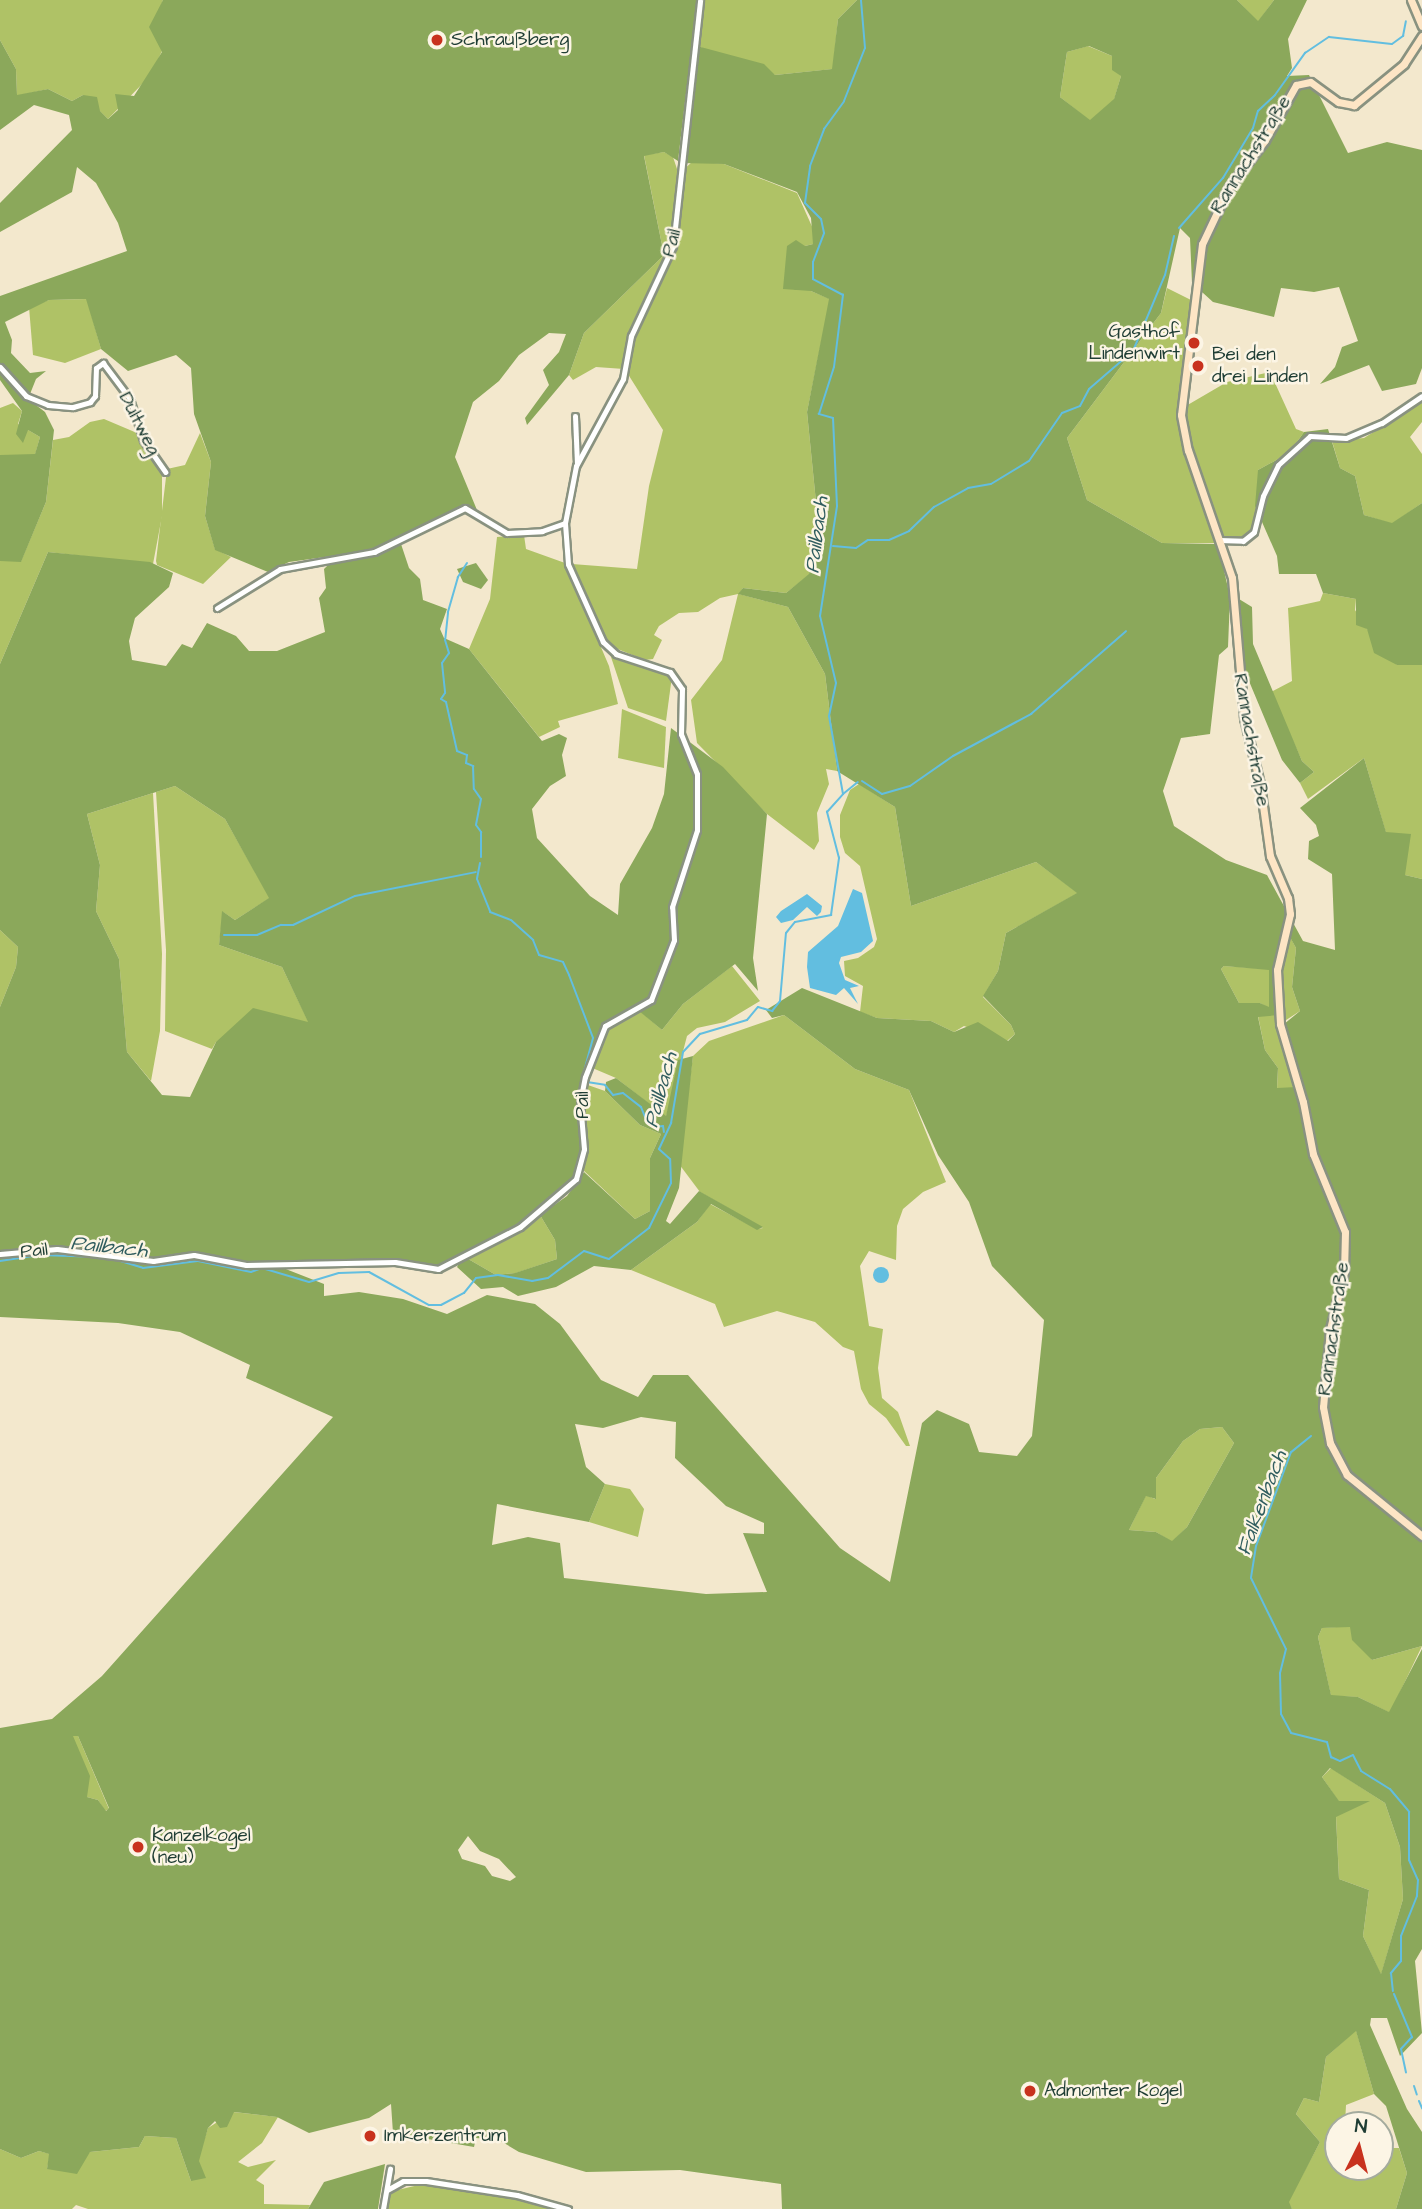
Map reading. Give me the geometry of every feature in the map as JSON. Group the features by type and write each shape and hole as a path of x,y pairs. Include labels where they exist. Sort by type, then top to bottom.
{"street":[{"name":"Pail","path":"576,466 623,379 631,335 673,246 699,0"},
{"path":"1411,0 1422,26"},
{"name":"Rannachstraße","path":"1422,36 1404,65 1354,105 1338,102 1310,82 1296,85 1207,228 1181,415 1188,450 1234,591 1237,666 1268,846 1288,898 1290,914 1276,970 1280,1024 1303,1102 1312,1154 1345,1232 1344,1272 1330,1329 1323,1407 1332,1451 1348,1475 1422,1536"},
{"name":"Dultweg","path":"0,367 26,396 48,405 73,407 90,402 96,368 99,364 107,366 130,399 143,440 165,472"},
{"path":"1219,540 1242,541 1254,532 1263,496 1278,466 1310,436 1346,438 1422,399"},
{"name":"Pail","path":"0,1254 57,1249 153,1261 194,1255 246,1265 395,1262 438,1269 520,1227 571,1186 581,1169 584,1149 581,1088 596,1045 611,1020 639,1010 652,1000 674,940 672,907 681,870 693,848 699,792 697,774 681,734 681,689 677,679 661,666 616,654 603,642 568,564 565,523 576,466 575,416"},
{"path":"217,608 280,569 374,552 465,508 507,533 542,531 565,523"},
{"path":"383,2209 390,2169"},
{"path":"387,2190 403,2181 426,2180 568,2209"}],"green space":[{"path":"0,0 163,0 159,11 162,51 150,76 108,119 83,95 72,101 48,89 17,96 16,69 0,40"},
{"path":"163,0 697,0 678,161 664,152 644,156 664,255 584,333 569,375 527,425 525,418 549,385 543,370 559,352 566,334 549,333 519,355 499,381 473,402 455,457 477,510 467,504 368,551 289,562 268,572 215,550 205,516 211,462 194,414 191,368 176,355 128,371 101,349 86,299 49,300 5,322 12,340 11,353 30,373 46,371 36,379 28,399 45,412 54,430 46,502 21,562 0,561 0,455 35,454 40,437 28,430 23,443 16,434 22,411 0,380 0,296 127,251 118,223 96,183 77,167 72,192 0,232 0,203 72,130 69,115 34,105 0,130 0,40 16,69 17,95 48,89 72,101 83,95 97,97 100,111 108,119 118,110 115,94 134,96 162,52 149,27"},
{"path":"704,0 857,0 838,19 833,69 775,75 692,44"},
{"path":"857,0 1237,0 1258,21 1274,0 1307,0 1288,39 1292,68 1287,76 1309,75 1348,153 1387,142 1422,150 1422,368 1416,384 1382,391 1369,365 1320,384 1335,367 1342,347 1358,341 1339,287 1314,292 1281,288 1274,317 1213,302 1192,283 1190,238 1180,228 1161,313 1067,438 1087,500 1162,543 1218,544 1230,597 1228,647 1219,655 1210,734 1181,738 1163,791 1174,826 1226,860 1267,875 1303,941 1335,950 1332,874 1308,859 1309,841 1319,836 1316,825 1300,808 1364,758 1386,832 1411,834 1405,875 1422,879 1422,1646 1372,1660 1352,1640 1350,1627 1322,1628 1318,1637 1331,1695 1358,1697 1389,1712 1422,1649 1422,1949 1415,1961 1422,2033 1400,2056 1387,2018 1371,2018 1370,2025 1407,2109 1422,2132 1422,2209 1396,2209 1407,2173 1394,2132 1394,2111 1388,2111 1374,2094 1356,2031 1326,2057 1319,2102 1304,2098 1296,2114 1320,2142 1289,2202 1292,2209 782,2209 781,2184 680,2170 586,2172 519,2152 499,2140 476,2138 474,2147 393,2133 391,2104 369,2118 309,2133 277,2117 234,2112 227,2127 220,2128 215,2121 208,2128 199,2161 206,2178 191,2181 176,2138 145,2136 139,2147 90,2152 77,2174 47,2169 49,2154 39,2151 21,2158 0,2149 0,1728 52,1719 102,1676 333,1417 246,1378 250,1365 180,1332 118,1323 0,1317 0,1257 75,1252 132,1262 198,1258 244,1268 278,1266 324,1284 324,1296 359,1292 403,1299 447,1314 487,1295 535,1304 560,1324 601,1380 638,1397 653,1375 688,1375 840,1548 890,1582 922,1423 937,1410 969,1424 979,1452 1017,1456 1032,1436 1044,1320 992,1266 969,1202 938,1155 909,1090 855,1069 784,1015 772,1018 766,1010 802,988 877,1018 931,1021 954,1032 978,1022 1008,1041 1015,1034 1011,1025 983,996 998,971 1006,933 1077,893 1036,862 911,906 895,807 837,771 825,674 788,607 738,594 743,588 786,593 809,574 819,532 807,412 829,299 811,291 783,289 787,246 796,240 805,246 813,244 811,218 797,192 724,164 681,163 697,46 764,64 775,75 832,69 838,19","holes":["1089,46 1112,56 1112,70 1121,76 1114,99 1090,120 1060,97 1067,52","1286,930 1296,948 1292,987 1300,1011 1278,1029 1297,1087 1277,1088 1278,1068 1265,1050 1258,1017 1279,1015 1278,956","1224,966 1269,970 1269,1007 1260,1003 1239,1003 1221,969","641,1417 676,1422 675,1458 726,1506 764,1523 764,1534 743,1533 767,1592 706,1594 564,1578 560,1543 528,1537 492,1545 497,1504 589,1522 605,1484 586,1467 575,1424 603,1428","1222,1427 1234,1443 1187,1527 1172,1541 1156,1532 1129,1530 1146,1496 1156,1499 1156,1478 1183,1441 1200,1429","73,1736 78,1736 109,1808 106,1811 98,1800 87,1797 90,1776","1330,1768 1385,1803 1400,1847 1403,1899 1381,1974 1363,1936 1369,1890 1339,1879 1336,1817 1370,1801 1339,1801 1322,1777","468,1836 480,1851 499,1859 516,1877 510,1881 492,1876 485,1866 462,1859 458,1850"]},
{"path":"1237,0 1274,0 1258,22"},
{"path":"1088,46 1112,56 1121,76 1114,100 1090,121 1060,97 1067,52"},
{"path":"664,152 673,157 677,169 678,213 671,247 627,345 624,369 596,367 573,380 569,375 584,333 664,255 644,155"},
{"path":"693,161 724,164 797,193 814,231 813,244 805,246 811,291 830,299 807,412 819,532 809,575 786,593 743,588 739,594 788,607 825,674 837,771 826,769 829,784 817,813 819,841 814,850 767,814 697,743 691,700 722,660 738,594 720,598 698,612 679,613 659,626 654,635 662,640 653,659 645,660 610,646 572,564 637,569 649,486 663,430 626,371 632,336 676,238 679,174"},
{"path":"1167,288 1191,300 1179,410 1227,382 1270,372 1296,429 1304,432 1289,453 1258,470 1259,515 1251,531 1242,537 1214,537 1214,543 1162,543 1087,500 1067,438 1161,313"},
{"path":"87,299 101,349 65,363 33,355 29,307 49,300"},
{"path":"1422,402 1422,422 1410,437 1422,454 1422,503 1392,524 1364,515 1355,476 1340,468 1332,441 1364,438"},
{"path":"13,403 22,411 18,424 40,437 35,455 0,455 0,408"},
{"path":"104,419 137,433 162,470 162,516 153,564 48,552 0,664 0,561 21,561 46,502 53,440 69,437 90,422"},
{"path":"1328,429 1340,468 1355,476 1364,515 1392,523 1422,503 1422,665 1397,665 1374,653 1367,629 1356,625 1356,599 1323,593 1316,574 1279,574 1277,556 1255,506 1258,470 1289,453 1304,432"},
{"path":"200,433 211,462 205,516 215,549 231,557 203,584 157,565 156,561 167,469 185,465"},
{"path":"524,535 526,549 565,563 609,666 618,704 558,721 560,727 539,737 469,649 490,599 497,537"},
{"path":"400,541 409,568 420,579 423,600 447,609 440,629 444,638 469,649 542,741 559,734 567,738 562,755 566,776 550,786 532,809 537,838 590,896 618,915 620,884 652,828 664,794 671,728 723,767 767,814 753,958 758,991 735,964 683,1004 662,1030 639,1011 605,1026 581,1088 584,1149 571,1186 520,1227 446,1267 395,1262 246,1265 201,1256 166,1260 57,1249 0,1254 0,1007 16,967 18,947 0,930 0,664 48,552 150,562 173,573 169,587 135,618 129,641 132,660 166,666 182,644 192,648 207,623 236,636 249,651 277,651 325,632 319,598 326,588 324,569 335,558 370,555","holes":["175,786 225,819 269,898 235,920 222,911 219,945 282,967 308,1022 253,1008 216,1042 190,1097 162,1095 127,1052 119,959 96,911 100,865 87,814"]},
{"path":"476,563 488,580 481,589 463,582 457,569"},
{"path":"1323,593 1356,599 1355,610 1397,665 1422,665 1422,879 1405,875 1386,833 1364,758 1308,799 1300,783 1314,772 1302,761 1271,692 1292,681 1288,608 1320,601"},
{"path":"1239,599 1252,607 1253,644 1302,761 1314,772 1300,783 1282,760 1241,662"},
{"path":"610,654 672,676 666,721 628,708"},
{"path":"622,709 666,727 664,768 618,758"},
{"path":"859,784 895,807 911,906 1036,862 1078,893 1006,933 998,971 983,997 1011,1025 1015,1034 1007,1041 964,1026 954,1032 931,1021 877,1018 860,1012 863,986 845,976 844,961 858,958 874,947 877,939 860,866 845,853 840,837 840,815 850,790"},
{"path":"175,786 225,819 270,898 235,920 223,912 219,945 282,967 309,1023 216,1042 212,1049 165,1031 166,950 156,792"},
{"path":"153,793 162,954 160,1031 151,1081 127,1052 119,959 96,911 100,865 87,814"},
{"path":"1286,929 1296,948 1292,987 1300,1011 1280,1024 1297,1088 1277,1089 1278,1068 1265,1050 1258,1016 1279,1014 1277,970"},
{"path":"0,930 18,947 16,967 0,1007"},
{"path":"732,966 760,1001 725,1022 697,1028 687,1036 666,1117 616,1078 590,1067 608,1026 621,1016 640,1011 662,1030 683,1004"},
{"path":"1224,966 1269,969 1269,1008 1260,1003 1239,1003 1221,969"},
{"path":"784,1015 855,1069 909,1090 946,1182 923,1192 903,1209 897,1226 896,1260 869,1251 860,1266 869,1326 883,1329 878,1368 882,1398 898,1412 910,1446 906,1446 886,1418 869,1404 861,1389 854,1351 843,1347 815,1322 777,1311 724,1327 715,1304 631,1270 697,1222 710,1204 757,1229 763,1228 700,1192 679,1164 693,1056 709,1041"},
{"path":"693,1056 679,1188 666,1221 670,1224 699,1191 763,1227 757,1230 711,1204 697,1222 631,1270 594,1266 556,1287 518,1296 503,1287 481,1289 457,1267 463,1256 496,1275 515,1273 557,1259 555,1240 540,1215 567,1196 584,1172 635,1219 650,1211 650,1158 661,1134 640,1125 605,1091 606,1082 616,1078 666,1116 678,1060"},
{"path":"585,1084 605,1091 640,1125 661,1134 650,1158 650,1211 635,1219 582,1169"},
{"path":"540,1215 555,1240 557,1259 516,1273 496,1275 463,1256 517,1232"},
{"path":"1222,1427 1234,1443 1187,1527 1172,1542 1156,1532 1129,1530 1146,1495 1155,1499 1156,1478 1183,1441 1200,1429"},
{"path":"605,1484 630,1489 644,1509 638,1537 589,1522"},
{"path":"1351,1626 1372,1660 1422,1646 1390,1713 1358,1697 1331,1696 1318,1637 1322,1628"},
{"path":"72,1736 78,1736 109,1809 105,1811 98,1800 87,1797"},
{"path":"1331,1768 1385,1803 1400,1847 1403,1899 1381,1975 1363,1936 1369,1890 1339,1879 1336,1816 1368,1801 1339,1802 1322,1777"},
{"path":"1356,2030 1374,2094 1346,2105 1346,2111 1324,2111 1324,2181 1394,2181 1394,2148 1399,2148 1407,2173 1396,2209 1292,2209 1288,2202 1320,2142 1296,2114 1304,2098 1319,2102 1326,2057"},
{"path":"233,2112 278,2117 262,2143 238,2162 248,2167 276,2160 256,2180 264,2185 264,2204 310,2205 308,2209 88,2209 76,2205 72,2209 0,2209 0,2149 21,2158 39,2151 50,2154 47,2169 90,2152 139,2147 145,2136 176,2138 191,2181 208,2128"},
{"path":"385,2164 378,2209 308,2209 324,2182"},
{"path":"423,2184 508,2197 554,2209 387,2209 389,2192"}],"water":[{"path":"853,889 862,893 873,941 861,952 841,957 839,963 845,980 859,986 850,988 858,1004 844,988 836,995 810,988 807,967 808,952 838,926"},
{"path":"807,894 822,906 821,912 817,916 807,907 793,920 781,923 776,917 781,911"},
{"path":"881,1267 889,1275 881,1283 873,1275"}],"waterway":[{"name":"Pailbach","path":"114,1259 143,1268 198,1261 251,1272 262,1268 309,1282 339,1273 369,1272 429,1305 441,1305 464,1293 476,1278 498,1275 532,1281 548,1278 584,1251 609,1259 649,1228 671,1183 670,1159 659,1149 671,1123 683,1052 700,1034 747,1020 758,1007 772,1011 780,1001 786,933 795,922 831,915 839,858 827,812 843,794 829,716 836,683 820,616 837,506 833,418 819,414 834,367 843,295 813,279 813,262 824,233 821,219 805,203 810,166 824,129 844,101 865,48 861,0"},
{"path":"1179,228 1223,178 1253,128 1258,111 1275,95 1305,53 1329,37 1392,44 1403,36 1406,21"},
{"path":"833,546 856,548 868,540 889,540 909,531 934,507 968,488 991,484 1029,461 1062,413 1080,406 1089,389 1133,351 1165,275 1174,236"},
{"path":"467,563 458,577 448,613 445,640 449,653 442,663 445,693 441,699 446,702 457,751 467,755 466,763 473,766 474,789 481,799 476,825 481,832 481,857"},
{"path":"862,781 882,794 910,786 953,756 1031,714 1126,631"},
{"path":"843,794 858,782"},
{"path":"480,863 477,879 490,912 511,920 533,940 539,955 563,962 593,1038 582,1079"},
{"path":"224,935 257,935 281,925 293,925 355,896 476,872"},
{"path":"587,1082 605,1085 613,1095 623,1093 641,1107 645,1117 651,1113 655,1127 663,1126 664,1132"},
{"name":"Pailbach","path":"0,1261 40,1255 101,1257"},
{"name":"Falkenbach","path":"1311,1436 1291,1452 1256,1546 1251,1578 1286,1649 1280,1673 1281,1714 1291,1733 1327,1742 1331,1757 1340,1761 1353,1755 1361,1771 1390,1789 1409,1812 1409,1860 1418,1880 1417,1896 1401,1936 1401,1961 1391,1973 1393,1991"},
{"name":"Falkenbach","path":"1394,1994 1412,2037 1401,2049 1406,2072"},
{"name":"Falkenbach","path":"1414,2086 1417,2095"},
{"name":"Falkenbach","path":"1419,2101 1422,2108"}],"place":[{"name":"Schraußberg","path":"437,40"},
{"name":"Gasthof Lindenwirt","path":"1194,343"},
{"name":"Bei den drei Linden","path":"1198,366"},
{"name":"Kanzelkogel (neu)","path":"138,1847"},
{"name":"Admonter Kogel","path":"1030,2091"},
{"name":"Imkerzentrum","path":"370,2136"}]}
